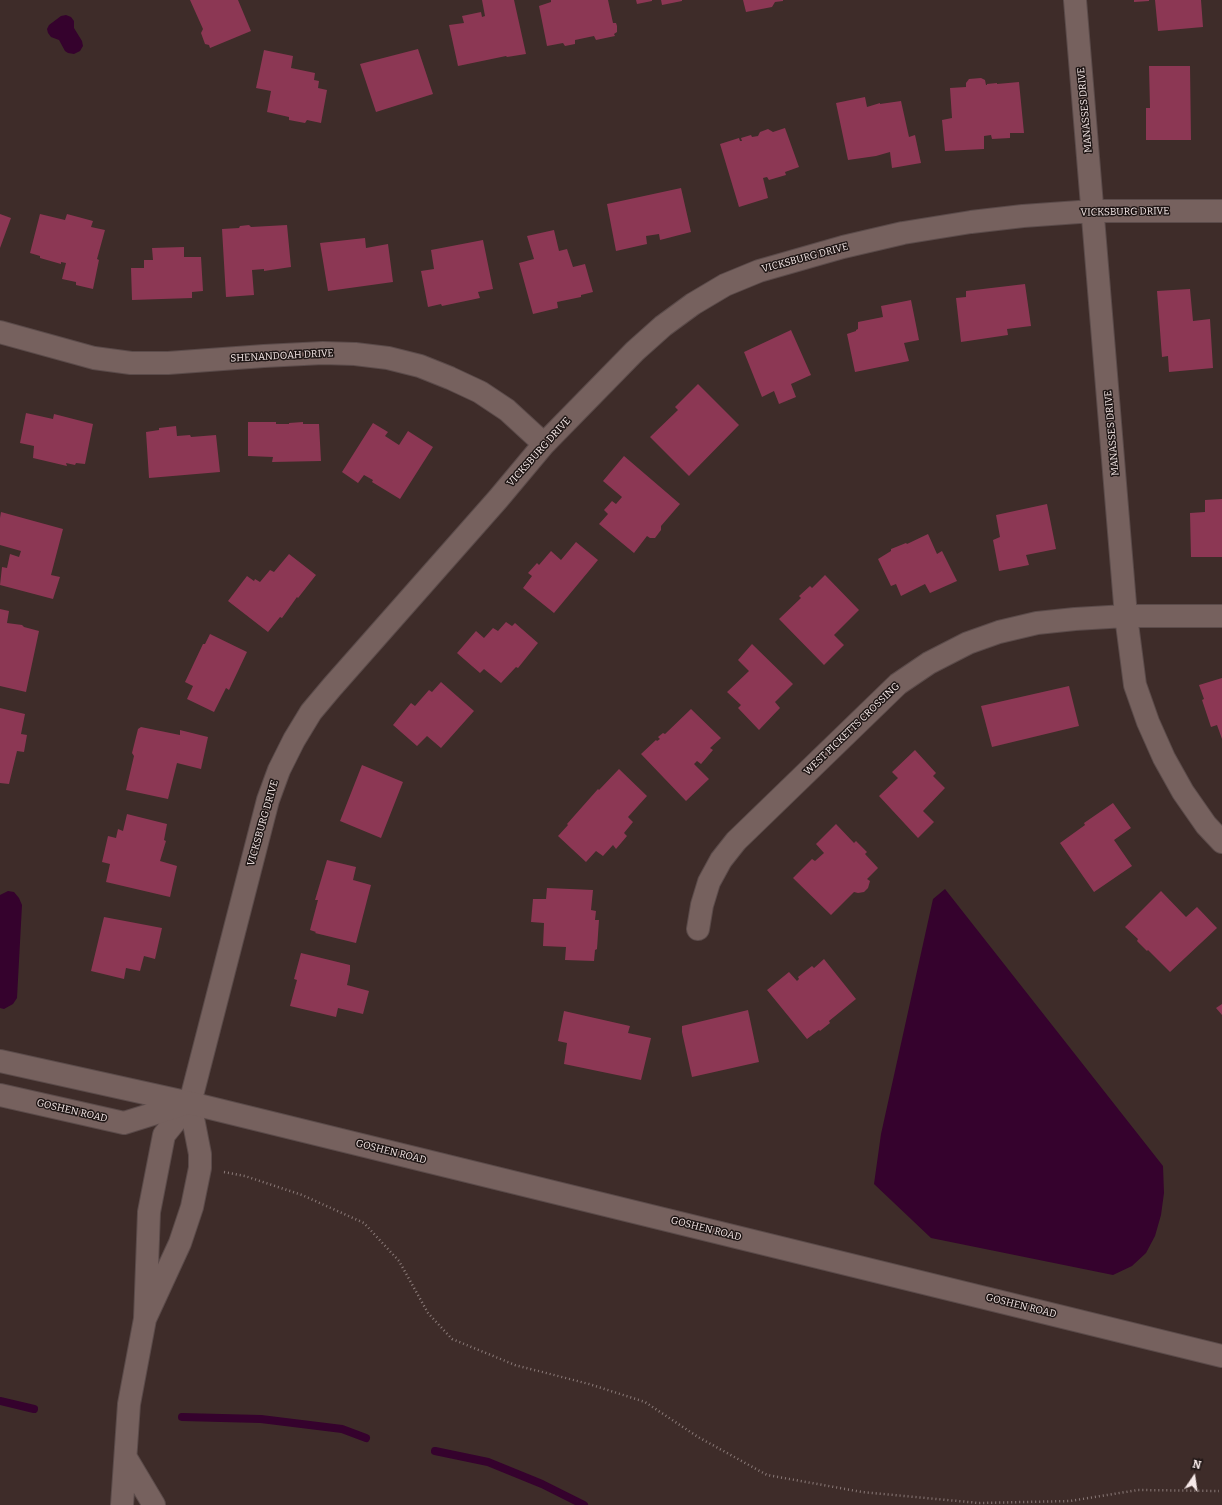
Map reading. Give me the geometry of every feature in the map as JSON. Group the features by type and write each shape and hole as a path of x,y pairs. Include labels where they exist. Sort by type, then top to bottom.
{"street":[{"name":"MANASSES DRIVE","path":"1075,0 1126,616 1135,685 1148,722 1164,758 1183,792 1206,825 1222,842"},
{"name":"VICKSBURG DRIVE","path":"190,1103 268,800 279,770 294,740 311,712 514,481 544,444 635,351 663,326 693,304 725,285 759,271 844,247 903,233 963,223 1023,216 1093,211 1222,211"},
{"name":"SHENANDOAH DRIVE","path":"0,332 94,358 131,363 168,363 323,353 355,354 388,358 420,366 480,392 507,410 544,444"},
{"name":"WEST PICKETTS CROSSING","path":"698,929 702,905 709,882 721,860 736,841 898,684 930,663 964,645 999,632 1037,623 1075,618 1126,616 1222,616"},
{"name":"GOSHEN ROAD","path":"0,1061 190,1103 1222,1356"},
{"name":"GOSHEN ROAD","path":"0,1094 124,1123 190,1103"},
{"path":"145,1319 180,1243 192,1207 200,1168 200,1154 190,1103"},
{"path":"122,1505 129,1404 145,1319 149,1212 164,1135 190,1103"},
{"path":"126,1458 154,1505"}],"path":[{"path":"200,1168 245,1176 302,1195 364,1223 399,1261 428,1313 452,1339 515,1365 589,1384 645,1402 698,1438 768,1475 862,1492 980,1502 1070,1501 1138,1490 1219,1491"}],"shaded area":[{"path":"66,15 71,17 74,21 74,28 82,41 83,46 80,51 74,54 65,51 59,40 51,37 47,29 49,25 61,16"},
{"path":"945,889 1163,1166 1164,1193 1161,1215 1155,1236 1146,1253 1132,1266 1113,1275 931,1238 874,1184 881,1134 933,899"},
{"path":"8,891 14,892 22,905 17,998 13,1004 4,1009 0,1008 0,895"}],"building":[{"path":"190,0 238,0 251,31 210,48 209,45 205,44 201,33 203,29"},
{"path":"482,0 514,0 526,54 506,56 458,66 449,25 464,23 462,16 481,12 482,17 485,16"},
{"path":"551,0 608,0 613,23 616,23 617,26 617,32 614,34 615,36 596,40 594,36 575,40 575,44 565,46 563,43 547,46 539,6 551,2"},
{"path":"636,0 652,0 652,1 637,4"},
{"path":"661,0 682,0 682,1 662,5"},
{"path":"743,0 783,1 775,2 772,7 746,12"},
{"path":"1134,0 1149,0 1149,1 1134,2"},
{"path":"1155,0 1201,0 1203,27 1158,31"},
{"path":"418,49 433,94 376,112 360,64"},
{"path":"264,50 293,56 291,68 315,73 314,80 319,81 318,88 327,90 321,123 307,120 305,123 289,120 289,117 267,112 271,91 256,88"},
{"path":"1149,66 1190,66 1191,140 1146,140 1146,108 1150,108"},
{"path":"981,78 985,80 986,85 1019,82 1024,133 1010,133 1010,138 992,139 991,135 984,136 984,149 945,151 942,120 952,118 950,88 966,87 966,83 969,79"},
{"path":"865,97 867,107 880,103 901,101 909,137 915,135 921,163 892,168 890,152 876,156 848,160 836,103"},
{"path":"785,128 799,167 785,172 786,175 769,180 767,177 763,178 768,198 739,207 720,144 739,138 740,141 742,141 741,138 751,135 752,137 758,136 760,132 768,129 773,132"},
{"path":"681,188 691,232 660,240 659,234 646,236 647,244 616,251 607,204"},
{"path":"0,214 11,218 0,248"},
{"path":"40,214 65,220 67,214 93,221 91,227 105,230 97,259 99,260 93,289 76,285 76,282 62,279 66,263 61,262 61,264 40,258 40,256 30,253"},
{"path":"249,225 251,227 287,225 291,267 264,271 264,269 252,270 254,295 226,297 222,229 239,228 240,226"},
{"path":"554,230 559,251 567,249 573,267 585,264 593,292 581,295 581,297 557,302 558,308 533,314 519,263 534,259 527,236"},
{"path":"365,238 366,248 388,244 393,282 328,291 320,243"},
{"path":"483,240 493,289 478,292 480,298 442,306 441,304 428,307 421,271 434,269 431,250"},
{"path":"184,247 184,257 201,257 203,291 192,292 192,298 132,300 131,268 144,268 144,260 153,260 152,248"},
{"path":"1025,284 1031,326 1007,329 1008,335 961,342 956,298 966,297 966,291"},
{"path":"1190,289 1193,321 1210,319 1213,368 1169,372 1168,356 1162,357 1157,291"},
{"path":"911,300 919,340 904,343 909,361 855,372 847,334 858,329 858,322 883,317 881,306"},
{"path":"791,330 811,375 791,384 796,397 779,404 774,391 762,397 744,352"},
{"path":"698,384 739,425 689,476 650,437 678,410 675,407"},
{"path":"26,413 53,419 54,414 93,424 85,464 76,463 75,465 66,463 67,466 33,458 34,446 20,443"},
{"path":"248,422 276,422 276,424 289,424 303,422 303,424 319,424 321,461 272,462 273,457 248,456"},
{"path":"373,423 388,432 385,436 399,445 408,431 433,447 400,499 372,482 373,480 364,475 358,483 342,472"},
{"path":"176,426 177,436 190,435 191,437 216,435 220,472 149,478 146,432 159,430 159,428"},
{"path":"624,456 680,504 661,526 661,530 655,538 650,538 647,536 634,553 599,524 608,514 604,510 612,501 616,504 622,497 603,481"},
{"path":"1222,499 1222,557 1191,557 1190,513 1205,512 1205,500"},
{"path":"1047,504 1056,549 1026,555 1029,565 999,571 993,540 1000,537 996,515"},
{"path":"1,512 63,529 51,575 60,577 53,599 0,585 2,567 7,568 10,554 19,557 21,551 0,545"},
{"path":"928,534 937,554 942,551 957,581 930,593 925,584 901,596 896,584 891,586 878,559 891,551 891,549 906,543 907,544"},
{"path":"576,542 598,560 554,613 523,588 532,576 528,573 537,563 539,565 551,551 561,560"},
{"path":"289,554 316,575 298,598 297,597 282,618 280,617 268,632 228,601 247,576 254,581 255,579 260,582 270,570 274,572"},
{"path":"825,575 859,610 834,635 844,645 824,665 779,619 801,598 799,596 810,586 812,588"},
{"path":"0,609 9,611 7,623 22,625 24,627 39,631 26,692 0,686"},
{"path":"506,622 512,626 515,623 538,643 518,668 516,667 501,683 484,669 480,673 457,653 476,631 484,638 493,628 498,631"},
{"path":"210,634 247,652 229,690 226,688 214,712 187,699 193,686 185,682 203,644 205,644"},
{"path":"752,644 793,684 775,702 780,708 759,730 738,708 741,705 727,692 749,671 738,660"},
{"path":"1222,678 1222,739 1217,725 1211,727 1202,700 1204,699 1199,685"},
{"path":"441,682 474,711 441,748 427,736 417,746 393,725 411,703 415,706 429,690 432,692"},
{"path":"1069,686 1079,726 992,747 981,706"},
{"path":"0,708 25,714 21,734 27,735 24,752 17,751 9,784 0,783"},
{"path":"691,709 721,738 710,748 713,750 701,764 697,761 694,764 709,779 686,801 641,754 656,740 657,741 660,739 658,737 663,733 665,734"},
{"path":"141,727 180,735 180,730 208,737 201,769 177,763 168,799 126,790 134,756 132,753 138,729"},
{"path":"915,750 936,773 933,776 945,788 923,811 934,822 918,838 879,796 898,778 892,772"},
{"path":"362,765 403,782 381,838 340,821"},
{"path":"619,769 647,796 628,817 633,822 624,833 627,836 616,849 613,845 603,856 596,851 586,862 558,836 598,789 599,790"},
{"path":"1113,803 1131,828 1114,840 1132,866 1094,892 1060,843 1085,825 1084,823"},
{"path":"127,814 167,824 164,840 166,841 160,861 177,866 170,897 106,882 110,864 102,862 108,836 116,838 118,829 123,831"},
{"path":"836,824 854,843 856,841 867,852 865,854 878,868 867,879 870,881 868,888 864,892 854,892 831,915 793,878 812,859 815,861 824,853 816,844"},
{"path":"327,860 356,867 353,880 371,885 356,943 315,933 316,932 310,930 318,900 315,900"},
{"path":"547,888 593,890 591,910 596,911 595,920 599,920 597,949 595,950 594,961 565,960 566,947 543,946 544,923 531,922 533,899 546,899"},
{"path":"1161,891 1186,917 1197,907 1217,928 1170,972 1137,941 1138,939 1125,927"},
{"path":"104,917 162,928 155,959 144,956 140,971 126,968 124,979 91,971"},
{"path":"301,953 350,965 347,985 369,991 363,1014 338,1008 336,1017 290,1006 297,980 294,979"},
{"path":"824,959 856,999 829,1021 830,1023 807,1039 767,990 789,972 797,981 799,979 798,977 812,966 814,968"},
{"path":"1222,1004 1222,1015 1216,1008"},
{"path":"748,1010 759,1062 692,1077 682,1026"},
{"path":"564,1011 630,1026 628,1033 651,1038 641,1080 564,1064 567,1043 558,1041"}],"waterway":[{"path":"0,1401 34,1409"},
{"path":"182,1417 261,1419 342,1429 366,1438"},
{"path":"435,1451 488,1462 542,1484 584,1505"}]}
